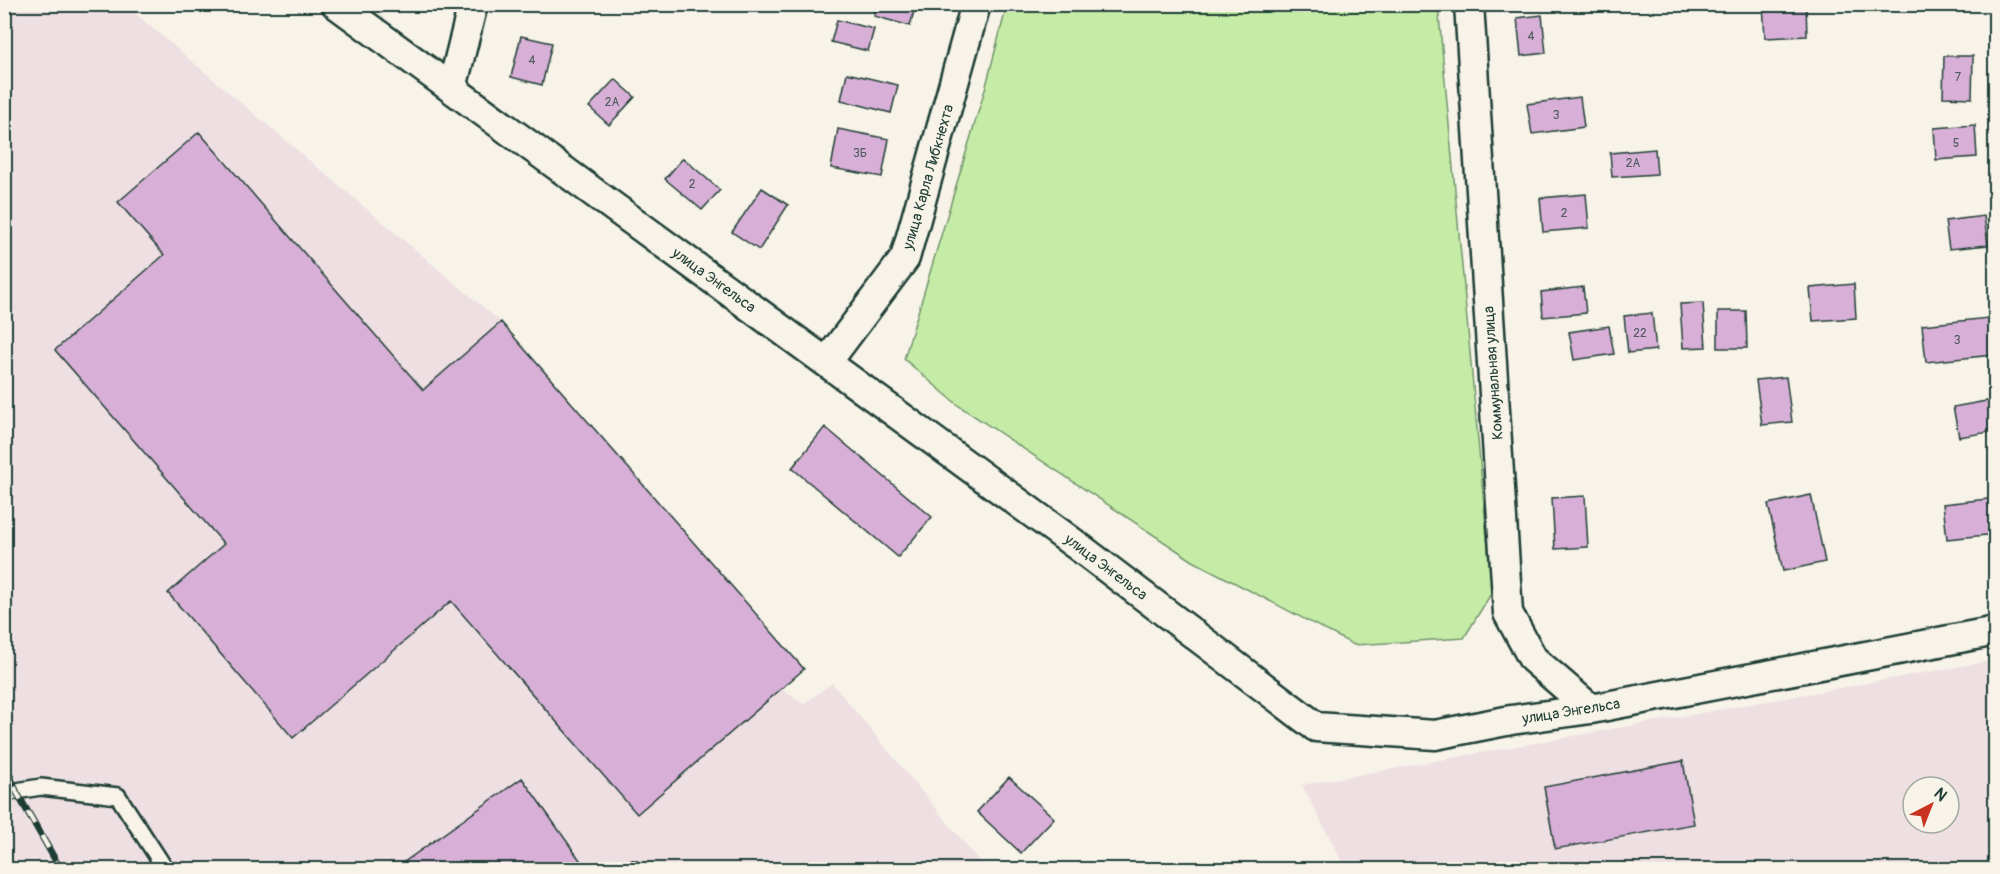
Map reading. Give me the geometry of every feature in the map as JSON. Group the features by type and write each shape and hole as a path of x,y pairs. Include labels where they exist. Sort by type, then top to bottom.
{"street":[{"name":"улица Энгельса","path":"336,4 1083,550 1316,727 1435,735 1511,720 1591,709 1995,631"},
{"path":"452,87 474,4"},
{"name":"улица Карла Либкнехта","path":"827,362 905,258 976,4"},
{"name":"Коммунальная улица","path":"1468,4 1508,613 1533,659 1591,709"}],"lane":[{"path":"4,793 41,787 118,796 166,870"}],"shaded area":[{"path":"5,4 125,5 501,322 804,669 781,689 804,704 832,683 986,869 5,870"},
{"path":"1995,660 1995,869 1346,869 1302,785"}],"green space":[{"path":"1007,5 1438,5 1492,592 1464,638 1354,645 1193,561 959,406 904,359 986,86"}],"building":[{"path":"877,4 916,4 910,26 874,16"},
{"path":"1763,4 1806,4 1807,36 1765,38"},
{"path":"1542,15 1546,53 1521,56 1517,18"},
{"path":"837,20 874,29 868,51 831,42"},
{"path":"521,36 552,43 542,85 511,77"},
{"path":"1944,56 1973,56 1972,98 1943,97"},
{"path":"847,73 898,85 891,113 841,100"},
{"path":"615,79 635,97 609,125 589,107"},
{"path":"1580,97 1584,127 1532,134 1527,104"},
{"path":"1975,125 1977,157 1936,160 1934,128"},
{"path":"838,129 889,139 882,177 831,168"},
{"path":"199,132 423,390 501,322 804,669 637,814 451,601 293,738 168,593 224,544 55,350 164,255 118,202"},
{"path":"1655,149 1657,174 1612,177 1610,153"},
{"path":"683,158 720,190 702,210 665,179"},
{"path":"762,188 788,205 759,250 732,232"},
{"path":"1586,194 1589,228 1543,232 1540,198"},
{"path":"1984,216 1988,245 1949,249 1945,221"},
{"path":"1854,284 1856,318 1813,321 1810,288"},
{"path":"1583,287 1586,313 1543,317 1541,292"},
{"path":"1703,303 1706,347 1683,348 1680,304"},
{"path":"1718,311 1746,311 1747,348 1718,348"},
{"path":"1652,313 1656,350 1628,353 1624,316"},
{"path":"1989,318 1993,355 1926,362 1922,325"},
{"path":"1609,326 1614,354 1574,360 1569,332"},
{"path":"1786,377 1792,422 1762,425 1756,380"},
{"path":"1992,400 1996,431 1959,437 1953,407"},
{"path":"825,427 932,517 898,557 792,468"},
{"path":"1811,495 1825,562 1783,571 1768,504"},
{"path":"1585,496 1588,547 1555,549 1552,498"},
{"path":"1996,498 1996,534 1947,539 1943,504"},
{"path":"1683,761 1694,824 1555,849 1544,787"},
{"path":"1009,777 1054,818 1021,853 977,812"},
{"path":"522,778 587,870 393,870"}],"railway":[{"path":"4,761 17,793 61,870"}]}
